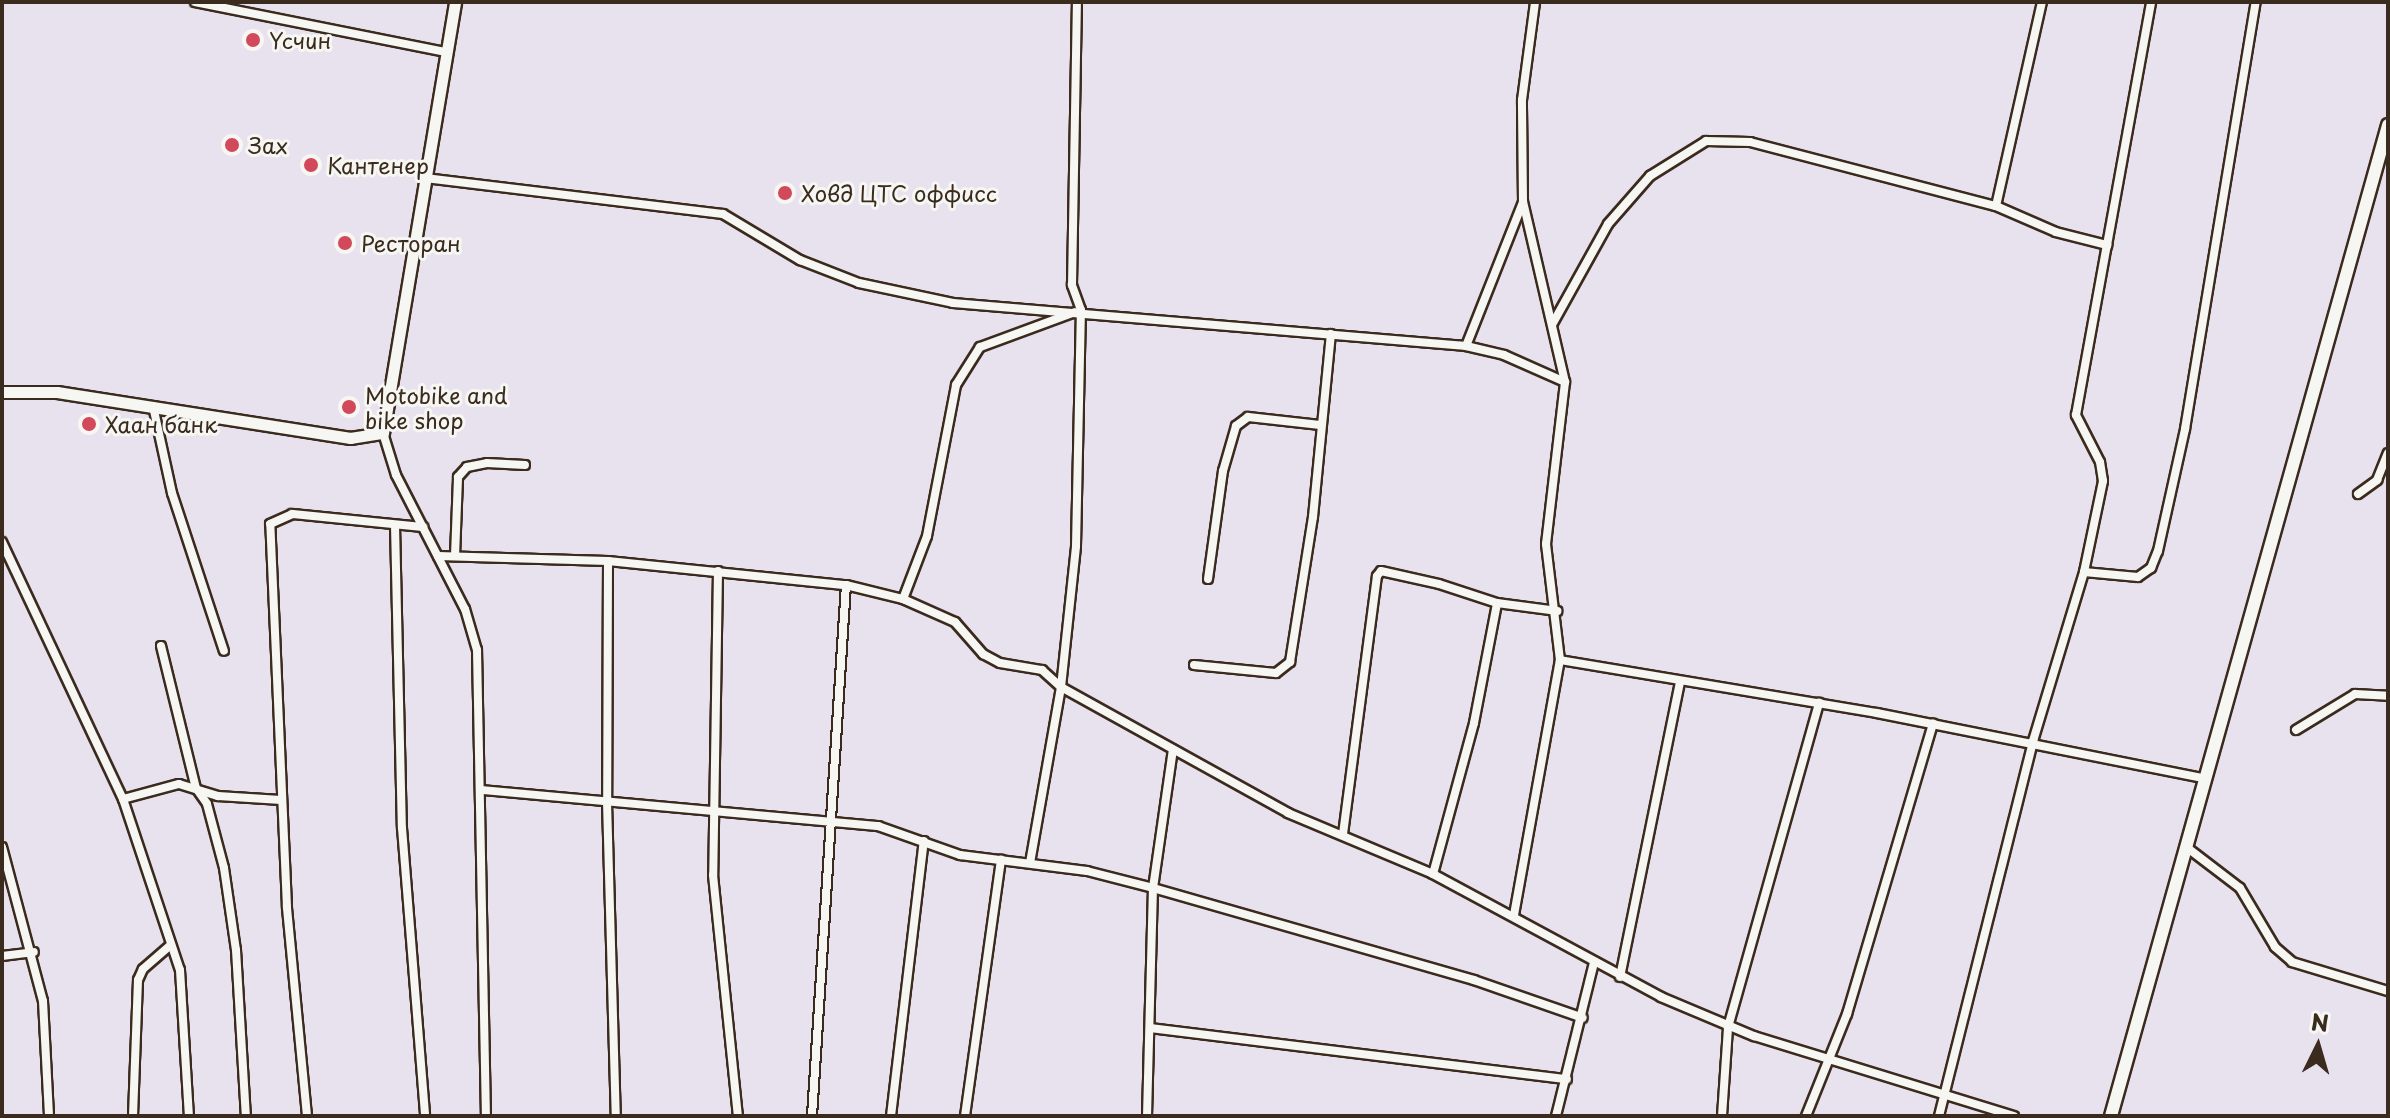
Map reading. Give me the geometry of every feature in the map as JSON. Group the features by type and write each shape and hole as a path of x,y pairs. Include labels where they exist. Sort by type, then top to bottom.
{"main road":[{"path":"2111,1116 2202,778 2295,469 2388,125"}],"street":[{"path":"195,2 446,52"},
{"path":"455,2 383,433 396,475 465,609 477,650 486,1116"},
{"path":"1030,863 1061,687 1076,546 1081,310 1072,285 1077,2"},
{"path":"1514,915 1560,660 1557,611 1546,544 1565,382 1523,202 1522,100 1535,2"},
{"path":"1996,206 2042,2"},
{"path":"1939,1116 2033,741 2084,572 2103,481 2100,462 2076,415 2151,2"},
{"path":"2084,572 2138,577 2151,568 2158,551 2185,429 2256,2"},
{"path":"1553,324 1608,224 1650,176 1706,141 1750,142 1996,206 2056,232 2107,245"},
{"path":"425,178 723,214 800,260 859,283 953,303 1081,310 1466,346 1504,355 1565,382"},
{"path":"1466,346 1523,202"},
{"path":"903,599 927,536 956,385 980,347 1081,310"},
{"path":"1194,665 1276,673 1290,662 1313,517 1331,334"},
{"path":"2,392 57,392 350,438 383,433"},
{"path":"153,406 172,493 224,651"},
{"path":"1208,579 1223,471 1236,426 1248,417 1321,425"},
{"path":"2358,494 2377,480 2388,453"},
{"path":"455,556 458,477 467,467 487,463 525,465"},
{"path":"307,1116 281,800 270,524 292,514 423,527"},
{"path":"395,525 402,828 425,1116"},
{"path":"2,542 123,799 180,970 189,1116"},
{"path":"438,556 608,561 718,571 846,585 903,599 955,622 983,654 1000,663 1042,670 1061,687 1288,813 1433,874 1514,915 1620,977 1728,1027 2014,1116"},
{"path":"608,561 607,802 616,1116"},
{"path":"718,571 713,875 738,1116"},
{"path":"1343,834 1377,576 1381,571 1497,603 1557,611"},
{"path":"812,1116 827,822 846,585"},
{"path":"1433,874 1474,723 1497,603"},
{"path":"161,646 196,788 207,804 224,868 236,950 246,1116"},
{"path":"1560,660 2033,741 2202,778"},
{"path":"1620,977 1680,681"},
{"path":"2296,730 2355,694 2388,696"},
{"path":"1722,1116 1728,1027 1819,703"},
{"path":"1806,1116 1831,1061 1933,723"},
{"path":"1147,1116 1153,888 1173,749"},
{"path":"123,799 179,784 218,796 281,800"},
{"path":"482,790 878,826 960,855 1030,863 1153,888 1474,980 1583,1018"},
{"path":"891,1116 924,841"},
{"path":"2185,846 2240,888 2275,947 2292,962 2388,991"},
{"path":"2,847 34,952 43,1001 49,1116"},
{"path":"965,1116 1001,860"},
{"path":"133,1116 138,980 143,969 171,945"},
{"path":"2,956 34,952"},
{"path":"1556,1116 1583,1018 1594,962"},
{"path":"1150,1028 1567,1079"}],"place":[{"name":"Үсчин","path":"253,40"},
{"name":"Зах","path":"232,145"},
{"name":"Кантенер","path":"311,165"},
{"name":"Ховд ЦТС оффисс","path":"785,193"},
{"name":"Ресторан","path":"345,243"},
{"name":"Motobike and bike shop","path":"349,407"},
{"name":"Хаан банк","path":"89,424"}]}
